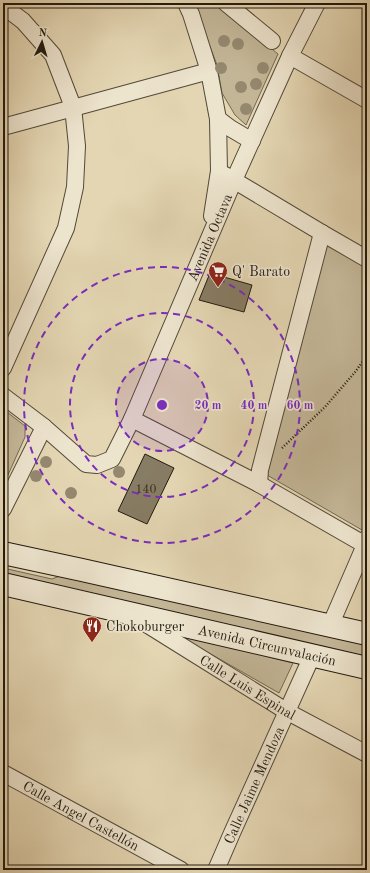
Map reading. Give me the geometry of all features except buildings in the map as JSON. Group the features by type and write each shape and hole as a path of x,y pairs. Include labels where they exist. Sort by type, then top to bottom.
{"main road":[{"path":"3,553 367,634"},
{"name":"Avenida Circunvalación","path":"3,584 367,668"}],"street":[{"path":"186,3 191,14 209,71 218,119 219,171 215,204 207,244"},
{"path":"226,3 272,41"},
{"name":"Avenida Octava","path":"44,427 86,464 97,464 112,459 132,419 234,180 290,56 317,3"},
{"path":"3,6 23,21 53,55 73,107 77,146 75,188 66,228 3,368"},
{"path":"290,56 367,100"},
{"path":"3,127 209,71"},
{"path":"218,119 252,141"},
{"path":"219,171 367,259"},
{"path":"260,477 322,233"},
{"path":"3,396 44,427 3,509"},
{"path":"132,419 260,477 366,543 330,626"},
{"name":"Calle Luis Espinal","path":"131,614 286,711 367,754"},
{"name":"Calle Jaime Mendoza","path":"216,870 286,711 312,656"},
{"name":"Calle Angel Castellón","path":"3,773 181,870"}],"path":[{"path":"260,477 299,431 325,407 356,371 367,354"}],"shaded area":[{"path":"192,3 216,3 278,54 246,125 235,115 222,93 217,65"},
{"path":"326,242 367,267 367,511 362,530 267,475"},
{"path":"3,409 25,426 25,437 3,486"},
{"path":"3,568 52,579 65,574 367,642 367,660 3,578"},
{"path":"174,633 293,663 279,693"}],"place":[{"name":"Q' Barato","path":"218,288"},
{"name":"Chokoburger","path":"92,643"}]}
